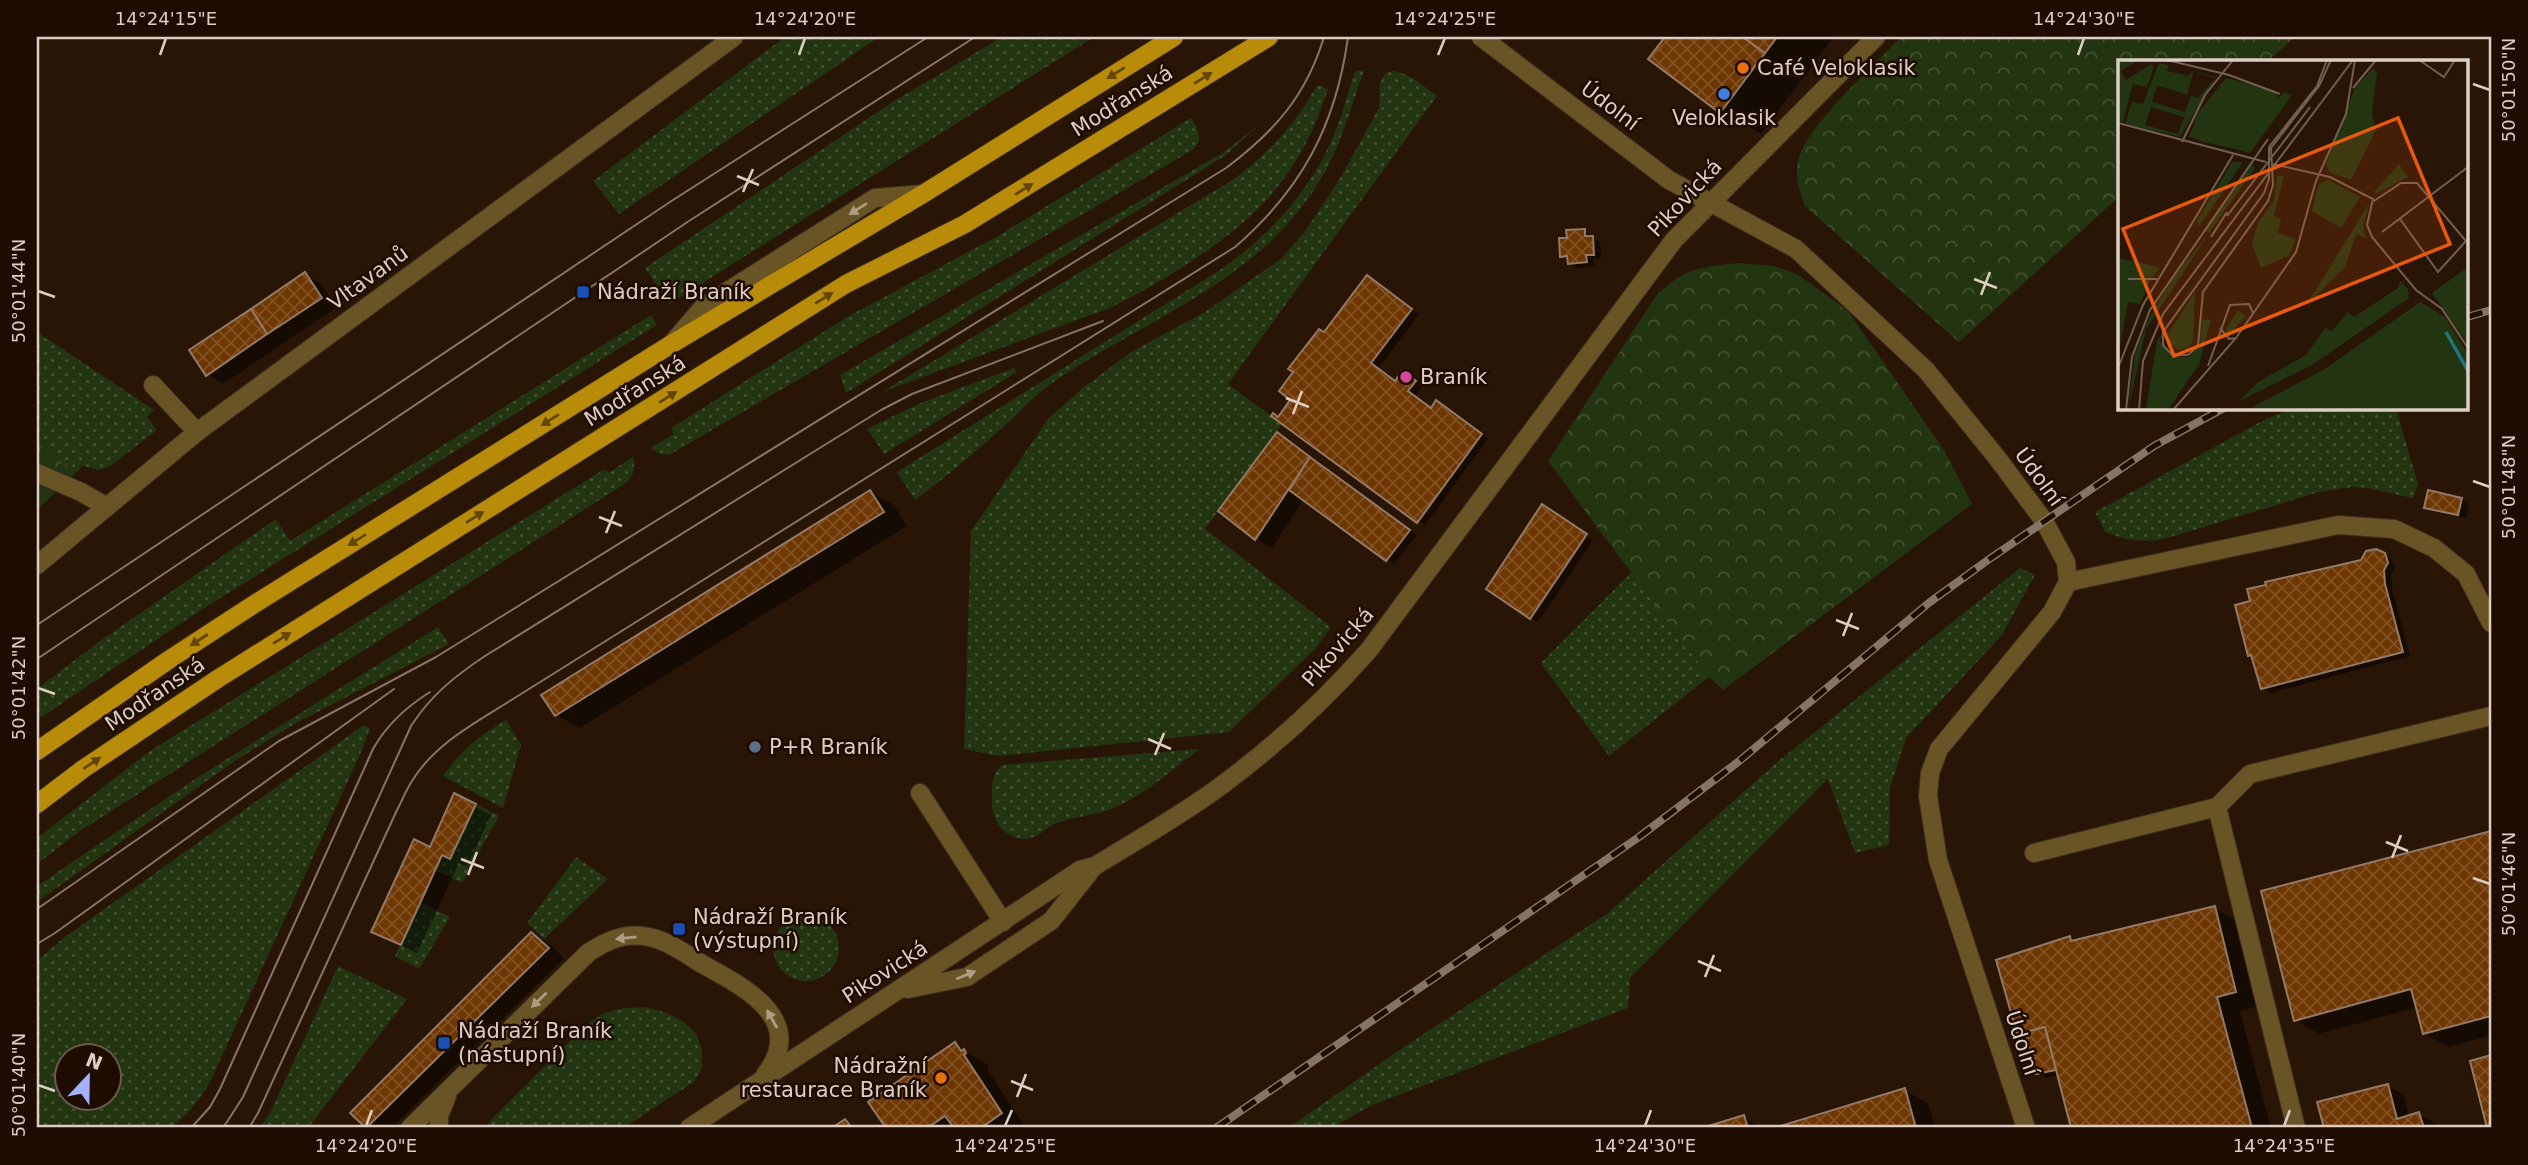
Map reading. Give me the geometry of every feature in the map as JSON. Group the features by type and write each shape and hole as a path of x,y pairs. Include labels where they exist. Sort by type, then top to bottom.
{"main road":[{"name":"Modřanská","path":"37,751 257,603 670,345 923,194 1174,37"},
{"name":"Modřanská","path":"37,804 83,769 219,678 846,284 965,224 1269,37"}],"street":[{"name":"Vltavanů","path":"37,565 197,432 734,37"},
{"name":"Údolní","path":"1481,37 1669,180 1709,204 1796,248 1926,370 2044,521 2066,562 2068,582 2052,612 1939,748 1930,773 1928,796 1938,860 2026,1128"},
{"name":"Pikovická","path":"689,1128 1080,870 1095,866 1220,787 1288,733 1331,694 1369,650 1674,240 1876,37"},
{"path":"153,385 197,432"},
{"path":"37,474 81,492 107,507"},
{"path":"2068,582 2338,525 2394,530 2434,548 2466,574 2491,622"},
{"path":"2034,853 2217,807 2250,774 2491,716"},
{"path":"920,793 1003,922"},
{"path":"2217,807 2296,1128"},
{"path":"900,990 967,977 1051,921 1095,866"},
{"path":"410,1128 588,953 606,941 625,936 649,937 667,943 746,988 759,999 774,1017 779,1039 775,1059 761,1081"},
{"path":"439,1128 439,1116 454,1083"}],"green space":[{"path":"785,37 879,37 619,214 593,181"},
{"path":"1002,37 1094,37 669,304 645,268 891,103"},
{"path":"1901,37 2295,37 2269,60 2118,60 2118,198 1959,342 1805,206 1798,182 1799,158 1815,129"},
{"path":"1364,70 1326,170 1301,208 1272,240 1239,268 1203,293 1052,383 963,462 915,500 897,472 1223,268 1255,243 1283,215 1308,183 1336,129 1355,71"},
{"path":"1392,71 1410,77 1437,96 1228,384 1282,424 1205,529 1331,627 1316,648 1229,732 998,756 964,749 971,531 1048,419 1084,387 1131,352 1205,312 1282,258 1306,230 1339,180 1379,108 1380,83 1385,74"},
{"path":"1317,85 1328,89 1305,145 1291,169 1257,210 1213,246 1158,282 1107,309 882,392 1234,179 1281,136"},
{"path":"1191,118 1197,128 1199,142 1184,155 669,455 660,454 651,448 674,434 671,428 847,317 998,236"},
{"path":"1260,124 1226,155 846,393 840,375 1224,152"},
{"path":"1738,263 1773,266 1797,274 1848,311 1944,450 1972,504 1723,690 1709,677 1548,461 1656,296 1675,280 1693,270"},
{"path":"651,315 657,325 198,612 37,720 37,689 100,641 276,519 290,541"},
{"path":"37,332 154,410 147,417 157,430 109,467 98,470 82,466 76,473 37,444"},
{"path":"1014,368 1017,372 884,454 867,429 918,404"},
{"path":"2288,410 2397,410 2418,484 2413,498 2352,487 2319,492 2164,539 2134,540 2105,532 2095,512 2264,420"},
{"path":"37,444 76,473 37,510"},
{"path":"633,457 633,473 623,485 80,831 37,864 37,838 150,751 603,470 610,472"},
{"path":"2020,568 2035,575 2002,635 1906,738 1890,788 1889,845 1855,853 1828,779 1630,978 1628,1008 1372,1105 1331,1128 1288,1128 1404,1047 1608,913 1775,764"},
{"path":"1632,572 1709,677 1609,756 1541,663"},
{"path":"438,627 449,644 296,723 236,760 37,902 37,887 40,884 195,779"},
{"path":"506,720 521,745 503,808 443,776 471,744"},
{"path":"364,725 370,728 212,1078 194,1106 170,1128 45,1128 37,1120 37,961 62,939"},
{"path":"1200,749 1127,802 1102,812 1059,822 1031,838 1009,835 995,819 992,783 1002,765"},
{"path":"476,804 499,816 462,883 435,870 442,855 450,859"},
{"path":"576,857 608,879 544,939 527,923"},
{"path":"420,902 450,917 419,969 395,956"},
{"path":"806,915 819,917 834,930 839,948 837,961 824,976 806,981 793,979 778,966 773,948 775,935 788,920"},
{"path":"338,966 407,999 308,1128 260,1128 271,1111"},
{"path":"645,1007 667,1013 684,1022 697,1035 702,1050 702,1068 694,1082 623,1128 486,1128 592,1020 613,1010"}],"building":[{"path":"1665,37 1743,37 1765,53 1720,113 1648,59"},
{"path":"1743,37 1777,37 1765,53"},
{"path":"1585,229 1585,236 1593,236 1594,255 1586,255 1587,262 1568,264 1567,256 1560,257 1559,238 1567,238 1566,230"},
{"path":"305,272 322,298 267,334 251,309"},
{"path":"1367,275 1412,309 1371,363 1395,381 1402,371 1416,381 1408,391 1431,408 1436,400 1482,434 1417,523 1271,416 1273,413 1278,417 1290,400 1279,391 1293,372 1288,369 1319,329 1324,332"},
{"path":"251,309 267,334 206,376 189,350"},
{"path":"1277,432 1310,457 1255,540 1218,511"},
{"path":"1310,457 1410,530 1386,561 1289,490"},
{"path":"870,490 884,512 555,716 541,695"},
{"path":"2428,490 2462,498 2458,515 2424,508"},
{"path":"1542,504 1587,534 1530,619 1486,589"},
{"path":"2376,549 2385,553 2388,563 2384,570 2385,584 2403,652 2261,689 2251,655 2248,656 2235,605 2250,601 2247,589 2266,585 2265,582 2361,560 2366,551"},
{"path":"454,793 476,804 450,859 442,855 401,945 371,932 414,839 430,847"},
{"path":"2491,831 2491,1016 2423,1034 2411,989 2294,1021 2261,891"},
{"path":"2215,906 2236,992 2217,997 2252,1128 2071,1128 2045,1027 2017,1034 1996,960 2070,936 2071,941"},
{"path":"531,932 549,948 366,1128 350,1113"},
{"path":"2045,1027 2056,1070 2036,1074 2025,1032"},
{"name":"Nádražní restaurace Braník","path":"955,1042 961,1051 964,1049 964,1055 1002,1113 981,1128 954,1128 945,1116 927,1128 886,1128 868,1102"},
{"path":"2491,1055 2491,1128 2487,1128 2470,1061"},
{"path":"2388,1084 2397,1119 2419,1112 2424,1128 2324,1128 2317,1102"},
{"path":"1905,1088 1916,1128 1774,1128"},
{"path":"1744,1115 1748,1128 1702,1128"},
{"path":"845,1119 852,1128 832,1128"}],"tram line":[{"path":"37,625 673,200 928,37"},
{"path":"37,659 689,221 975,37"},
{"path":"37,909 279,741 436,657 1226,168 1287,111 1308,77 1324,37"},
{"path":"249,1128 406,792 432,755 485,716 1235,247 1279,202 1312,153 1335,99 1348,37"},
{"path":"223,1128 243,1097 411,726 444,687 485,656 881,410 912,394 1103,321"},
{"path":"37,944 394,689"},
{"path":"191,1128 210,1107 220,1089 373,749 398,717 430,692"}],"railway":[{"path":"2468,317 2491,310"},
{"path":"1216,1128 1639,837 1738,762 1930,602 1988,560 2154,446 2220,410"}],"place":[{"name":"Café Veloklasik","path":"1743,68"},
{"name":"Veloklasik","path":"1724,94"},
{"name":"Nádraží Braník","path":"583,292"},
{"name":"Braník","path":"1406,377"},
{"name":"P+R Braník","path":"755,747"},
{"name":"Nádraží Braník (výstupní)","path":"679,929"},
{"name":"Nádraží Braník (nástupní)","path":"444,1043"},
{"name":"Nádražní restaurace Braník","path":"941,1078"}]}
